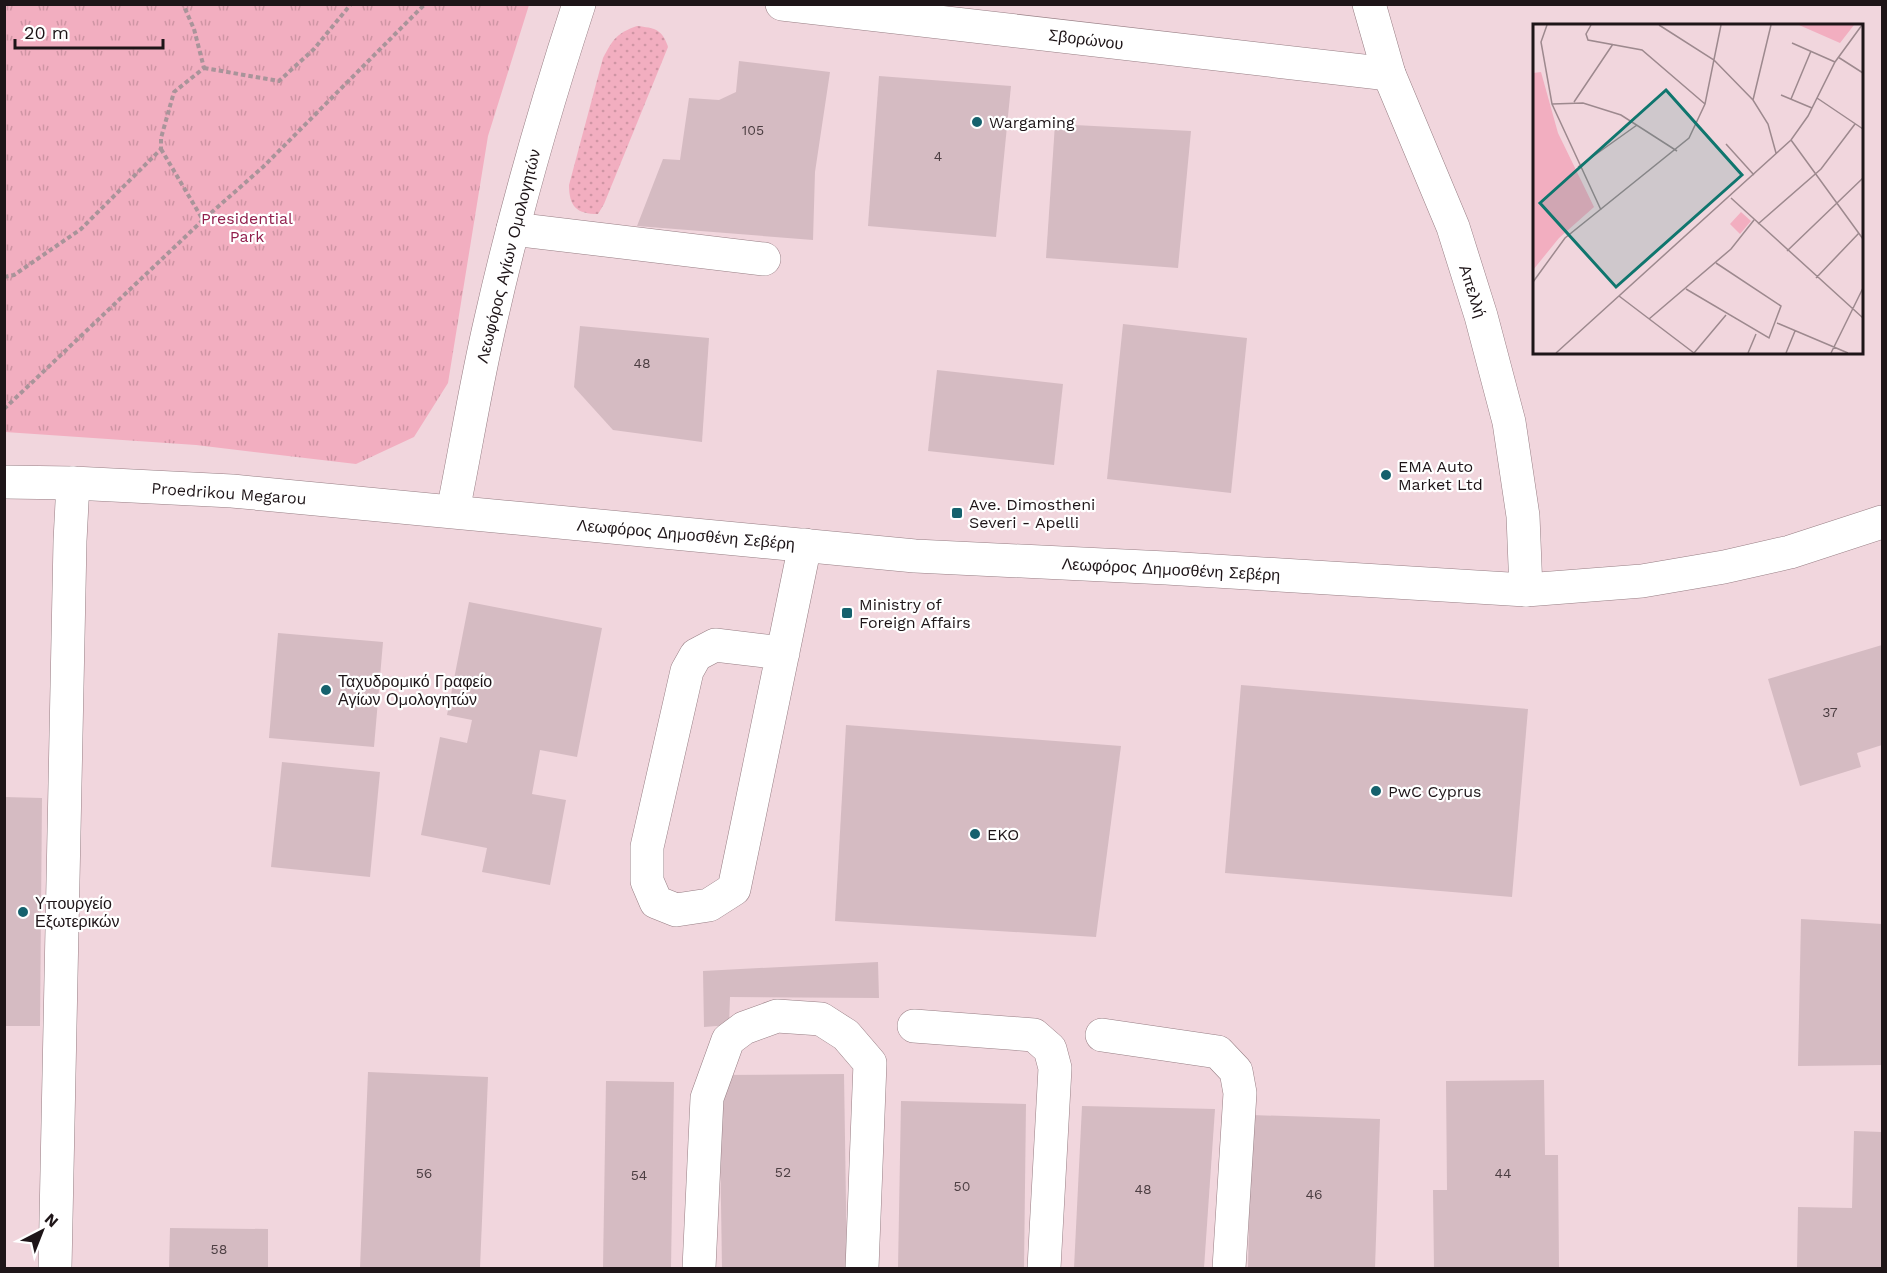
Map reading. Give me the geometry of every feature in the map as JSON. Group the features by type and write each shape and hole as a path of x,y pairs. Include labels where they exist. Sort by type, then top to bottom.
{"main road":[{"name":"Λεωφόρος Αγίων Ομολογητών","path":"453,511 490,320 545,108 579,4"},
{"name":"Σβορώνου","path":"782,4 1389,74"},
{"name":"Απελλή","path":"1369,4 1389,74 1453,227 1484,326 1511,434 1523,516 1526,590"},
{"path":"513,229 764,259"},
{"name":"Proedrikou Megarou","path":"4,483 73,483 232,491 453,511"},
{"path":"55,1269 69,553 73,483"},
{"name":"Λεωφόρος Δημοσθένη Σεβέρη","path":"453,511 915,556 1526,590 1642,581 1724,567 1790,552 1882,522"},
{"path":"783,653 715,645 696,655 687,671 647,847 647,881 656,902 675,910 709,905 734,890 783,653 805,545"},
{"path":"699,1269 706,1098 728,1040 744,1029 777,1016 821,1019 846,1035 870,1063 862,1269"},
{"path":"914,1026 1034,1035 1050,1049 1055,1068 1044,1269"},
{"path":"1102,1035 1218,1052 1236,1071 1240,1094 1229,1269"}],"path":[{"path":"183,4 194,29 204,68"},
{"path":"203,220 161,149 161,138 174,92 204,68 279,81 314,49 351,4"},
{"path":"4,410 203,220 263,167 425,4"},
{"path":"4,277 14,274 81,229 161,149"}],"green space":[{"name":"Presidential Park","path":"4,5 529,5 488,136 448,383 414,437 356,464 196,445 5,432"},
{"path":"637,26 657,30 668,47 604,204 598,214 585,213 573,204 569,185 603,58 616,38"}],"building":[{"path":"739,61 830,72 815,172 813,240 637,226 663,159 680,160 689,98 719,100 736,92"},
{"path":"879,76 1011,86 996,237 868,226"},
{"path":"1055,124 1191,131 1178,268 1046,258"},
{"path":"1123,324 1247,338 1231,493 1107,479"},
{"path":"580,326 709,338 702,442 613,430 574,387"},
{"path":"937,370 1063,384 1054,465 928,451"},
{"path":"469,602 602,628 577,757 540,750 532,794 566,800 550,885 482,872 487,848 421,835 440,737 467,743 472,720 447,715"},
{"name":"Ταχυδρομικό Γραφείο Αγίων Ομολογητών","path":"278,633 383,642 374,747 269,738"},
{"path":"1882,645 1882,745 1857,753 1861,767 1800,786 1768,679"},
{"name":"PwC Cyprus","path":"1241,685 1528,709 1512,897 1225,873"},
{"name":"EKO","path":"846,725 1121,746 1096,937 835,921"},
{"path":"282,762 380,772 370,877 271,867"},
{"name":"Υπουργείο Εξωτερικών","path":"4,797 42,798 40,1026 4,1026"},
{"path":"1801,919 1882,924 1882,1065 1798,1066"},
{"path":"878,962 879,998 730,997 729,1025 704,1027 703,971"},
{"path":"368,1072 488,1077 480,1268 360,1268"},
{"path":"844,1074 847,1268 722,1268 719,1075"},
{"path":"1544,1080 1545,1155 1558,1155 1559,1268 1434,1268 1433,1190 1447,1190 1446,1081"},
{"path":"606,1081 674,1082 671,1268 603,1268"},
{"path":"901,1101 1026,1104 1024,1268 898,1268"},
{"path":"1082,1106 1215,1109 1204,1268 1074,1268"},
{"path":"1251,1115 1380,1119 1375,1268 1248,1268"},
{"path":"1854,1131 1882,1132 1882,1268 1797,1268 1798,1207 1852,1208"},
{"path":"170,1228 268,1229 268,1268 169,1268"}],"place":[{"name":"Wargaming","path":"977,122"},
{"name":"EMA Auto Market Ltd","path":"1386,475"},
{"name":"Ave. Dimostheni Severi - Apelli","path":"957,513"},
{"name":"Ministry of Foreign Affairs","path":"847,613"},
{"name":"Ταχυδρομικό Γραφείο Αγίων Ομολογητών","path":"326,690"},
{"name":"PwC Cyprus","path":"1376,791"},
{"name":"EKO","path":"975,834"},
{"name":"Υπουργείο Εξωτερικών","path":"23,912"}]}
